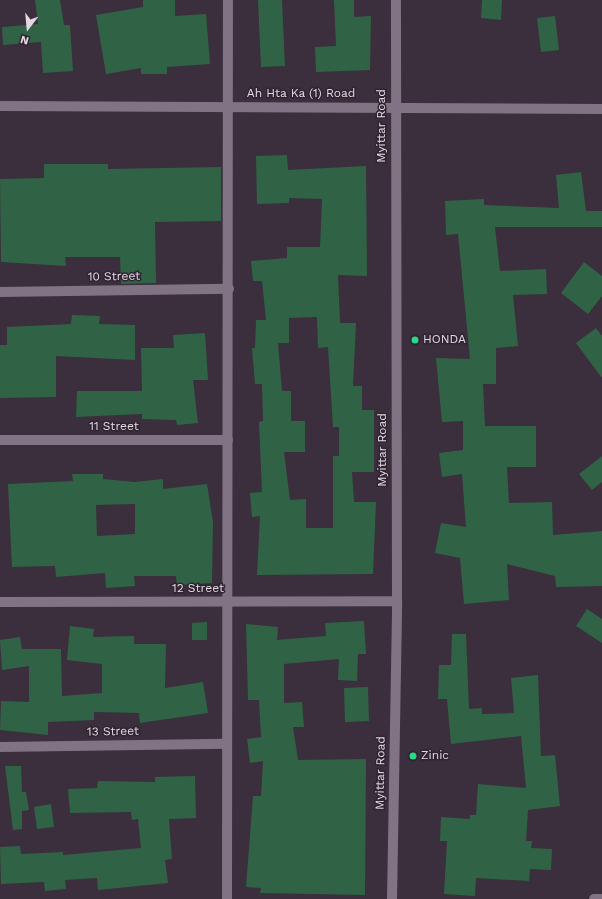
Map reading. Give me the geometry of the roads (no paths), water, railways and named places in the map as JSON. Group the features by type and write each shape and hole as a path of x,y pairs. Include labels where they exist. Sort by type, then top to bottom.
{"street":[{"path":"227,899 229,289 228,0"},
{"name":"Myittar Road","path":"392,899 397,601 396,0"},
{"name":"Ah Hta Ka (1) Road","path":"0,106 602,109"},
{"name":"10 Street","path":"0,292 229,289"},
{"name":"11 Street","path":"0,440 228,440"},
{"name":"12 Street","path":"0,602 397,601"},
{"name":"13 Street","path":"0,747 227,744"},
{"path":"594,899 602,899"}],"place":[{"name":"HONDA","path":"415,340"},
{"name":"Zinic","path":"413,756"}]}
